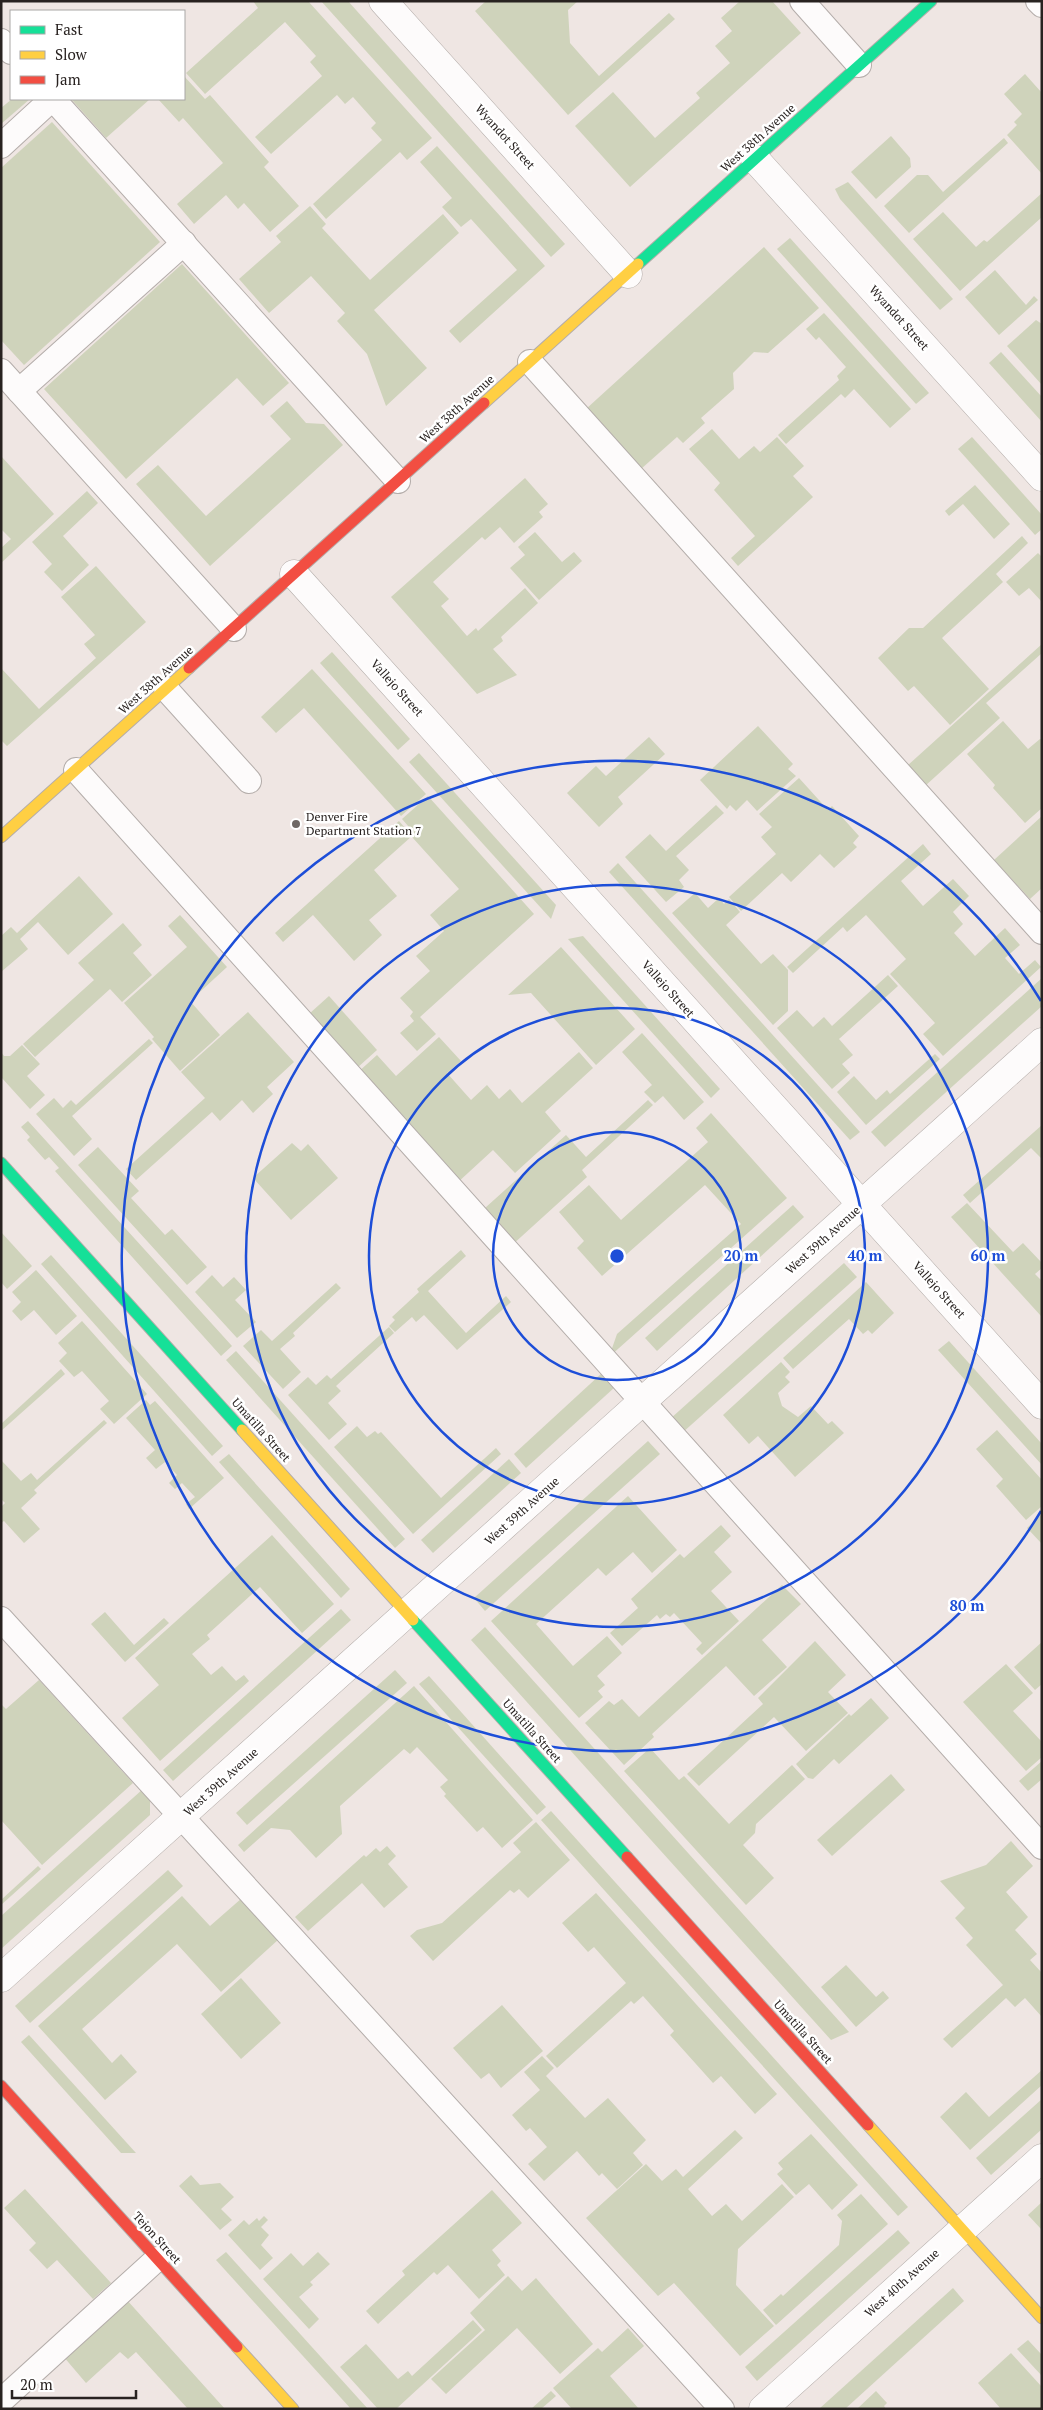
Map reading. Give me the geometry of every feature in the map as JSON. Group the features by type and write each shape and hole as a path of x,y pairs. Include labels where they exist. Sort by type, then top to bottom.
{"street":[{"name":"Wyandot Street","path":"383,1 628,274"},
{"name":"West 38th Avenue","path":"1,837 931,1"},
{"name":"Wyandot Street","path":"756,159 1042,477"},
{"name":"Vallejo Street","path":"294,574 1042,1405"},
{"name":"West 39th Avenue","path":"1,1978 1042,1042"},
{"name":"Umatilla Street","path":"1,1162 1042,2318"},
{"name":"Tejon Street","path":"1,2086 293,2409"},
{"name":"West 40th Avenue","path":"763,2409 1042,2158"}],"lane":[{"path":"802,1 860,65"},
{"path":"1038,1 1042,6"},
{"path":"1,41 10,51"},
{"path":"1,146 52,100"},
{"path":"54,100 398,481"},
{"path":"19,391 184,243"},
{"path":"530,362 1042,932"},
{"path":"1,371 234,628"},
{"path":"166,689 249,781"},
{"path":"76,770 1042,1847"},
{"path":"1,1619 722,2409"},
{"path":"1,2401 158,2259"}],"green space":[{"path":"253,1 308,1 432,138 407,160 400,152 326,219 313,204 382,140 371,128 376,123 353,97 345,104 337,95 271,154 255,137 322,76 310,62 316,56 285,22 205,94 186,73 258,8"},
{"path":"321,1 348,1 565,244 551,257"},
{"path":"486,1 578,1 568,10 570,43 599,76 669,13 675,19 568,115 475,11"},
{"path":"740,1 772,1 801,33 630,187 575,126 613,92 655,138 700,98 696,93 730,63 715,46 732,31 721,18"},
{"path":"1025,74 1042,93 1042,174 1007,135 1017,125 1014,122 1022,114 1004,94"},
{"path":"185,77 205,99 210,95 269,162 264,167 299,206 270,232 244,203 238,209 226,195 194,224 177,204 223,163 183,118 179,122 159,100 185,100"},
{"path":"11,100 29,100 1,124 1,108"},
{"path":"72,100 149,100 106,138"},
{"path":"52,122 160,242 24,365 1,340 1,168"},
{"path":"891,136 910,158 911,167 876,199 851,172"},
{"path":"1004,138 1008,143 909,233 884,206 917,175 928,175 943,192"},
{"path":"437,146 545,266 460,343 449,331 517,270 471,219 461,227 442,207 452,198 420,162"},
{"path":"848,182 953,299 940,310 840,199 835,189"},
{"path":"1042,193 1042,217 960,291 913,239 943,212 976,247 984,240 987,242"},
{"path":"310,206 326,224 322,228 370,280 443,214 459,233 374,310 427,368 386,406 367,354 337,321 345,313 311,276 269,313 239,279 281,242 276,236"},
{"path":"790,238 929,393 916,404 777,249"},
{"path":"764,247 819,308 768,353 754,352 733,373 734,389 701,418 705,423 683,443 677,437 641,469 586,409"},
{"path":"182,264 289,383 263,406 237,378 126,479 44,389"},
{"path":"995,270 1026,305 1034,296 1038,300 999,335 965,297"},
{"path":"824,313 911,409 890,428 854,389 845,398 841,394 786,444 778,435 839,380 837,376 846,367 819,337 816,340 806,329"},
{"path":"1036,320 1042,324 1042,385 1007,346"},
{"path":"1001,352 1042,397 1042,422 989,363"},
{"path":"287,401 306,423 324,424 343,445 210,566 136,484 158,465 206,516 291,439 270,416"},
{"path":"712,429 739,459 754,446 760,452 777,437 804,466 793,476 813,497 738,566 731,558 755,536 714,490 720,483 689,449"},
{"path":"972,437 1042,515 1042,529 1035,535 958,449"},
{"path":"1,456 54,514 1,563 1,548 11,539 1,529"},
{"path":"525,478 548,504 539,512 543,517 514,543 500,527 485,540 482,537 433,582 449,599 441,606 467,636 476,628 478,631 525,588 538,603 501,637 503,641 493,649 517,675 477,694 391,597"},
{"path":"975,485 1010,524 994,539 963,504 949,516 945,511"},
{"path":"87,491 98,503 63,536 89,565 62,591 44,572 52,564 32,542"},
{"path":"535,532 562,562 574,552 582,561 539,600 510,568 525,555 518,547"},
{"path":"1022,536 1028,543 996,574 1003,582 942,638 989,689 950,725 914,686 908,691 878,658 909,628 923,628"},
{"path":"1038,553 1042,557 1042,602 1029,588 1019,596 1006,582"},
{"path":"96,566 146,622 7,746 1,740 1,668 39,709 96,658 84,644 95,635 61,597"},
{"path":"1042,644 1042,653 986,703 1000,718 925,786 907,766"},
{"path":"332,652 410,739 398,750 320,663"},
{"path":"312,669 426,794 401,816 304,708 276,733 261,717"},
{"path":"1003,721 1028,749 1040,739 1042,740 1042,808 1025,823 993,788 995,785 967,754"},
{"path":"758,726 793,764 788,769 796,776 757,811 747,800 736,811 730,805 727,809 700,780"},
{"path":"649,737 665,754 618,797 623,804 599,827 567,793 596,766 606,776"},
{"path":"419,753 556,905 551,919 409,762"},
{"path":"799,778 828,810 832,806 859,836 853,843 857,847 834,868 820,854 791,882 782,873 741,911 729,897 776,854 761,837 772,827 759,814"},
{"path":"428,796 534,914 420,1017 436,1034 417,1051 400,1033 414,1021 410,1016 413,1012 400,998 430,971 416,956 444,931 430,915 459,889 412,837 415,834 402,819"},
{"path":"716,805 724,813 676,856 689,870 679,880 684,887 666,902 625,857 650,834 666,851"},
{"path":"1042,816 1042,888 1030,899 994,860"},
{"path":"399,821 412,836 374,870 397,896 369,920 382,935 354,961 313,915 283,942 275,933"},
{"path":"923,844 931,854 901,881 923,906 953,879 969,896 953,912 963,924 954,933 975,956 1005,928 1020,945 1005,958 1019,974 1035,960 1041,967 943,1056 923,1034 935,1023 890,974 906,959 866,915 847,932 843,927 793,973 787,967"},
{"path":"618,863 860,1132 850,1140 609,872"},
{"path":"79,876 113,914 68,955 38,922 20,939 28,949 1,972 1,936 11,927 17,933"},
{"path":"695,893 708,908 719,898 724,904 729,899 740,912 726,925 761,964 773,954 788,970 788,1011 773,1025 672,913"},
{"path":"180,915 227,967 190,1001 220,1035 180,1071 152,1039 154,1037 124,1003 187,947 168,926"},
{"path":"123,923 142,945 133,953 152,975 122,1002 110,989 35,1057 23,1044 94,980 78,963"},
{"path":"583,936 720,1089 711,1098 568,939"},
{"path":"561,947 635,1029 596,1065 531,993 508,995"},
{"path":"888,975 898,986 839,1039 853,1055 842,1064 850,1073 832,1089 777,1028 797,1010 813,1027 824,1017 832,1026"},
{"path":"1042,978 1042,1006 885,1147 871,1132"},
{"path":"329,996 377,1050 357,1068 309,1014"},
{"path":"248,1012 294,1062 267,1087 273,1094 253,1113 242,1100 220,1121 212,1112 136,1180 126,1169 205,1098 181,1072"},
{"path":"642,1033 704,1102 684,1120 663,1096 655,1103 644,1092 652,1085 622,1052"},
{"path":"439,1037 461,1061 447,1073 471,1100 487,1085 499,1099 510,1089 522,1103 579,1052 593,1068 545,1112 561,1131 515,1173 493,1150 456,1184 356,1074 377,1055 396,1076"},
{"path":"149,1039 153,1043 72,1116 92,1139 74,1156 36,1114 54,1098 63,1108 71,1100 76,1105"},
{"path":"22,1045 40,1064 27,1076 45,1095 30,1109 1,1077 1,1052 4,1056 10,1056"},
{"path":"935,1054 940,1059 866,1125 837,1092 854,1076 876,1100 887,1090 890,1094"},
{"path":"648,1100 653,1105 582,1170 587,1177 511,1246 485,1208 566,1135 586,1157"},
{"path":"711,1113 787,1198 609,1357 617,1334 741,1224 705,1185 602,1276 577,1248 584,1241 559,1212 589,1185 621,1220 708,1142 696,1128"},
{"path":"28,1121 232,1346 221,1356 55,1171 59,1168 49,1157 45,1160 27,1140 30,1137 21,1127"},
{"path":"1042,1125 1042,1159 1031,1148 970,1203 963,1195"},
{"path":"292,1143 301,1151 308,1144 338,1178 291,1220 253,1178"},
{"path":"98,1147 139,1191 131,1198 165,1235 172,1229 207,1267 187,1285 78,1165"},
{"path":"967,1203 1013,1252 1023,1243 1042,1263 1042,1268 1035,1274 1042,1281 1041,1316 951,1217"},
{"path":"793,1205 804,1217 657,1351 645,1338"},
{"path":"1,1232 32,1266 7,1289 1,1282"},
{"path":"461,1250 466,1256 428,1291 466,1333 506,1296 511,1302 457,1350 424,1315 416,1322 412,1317 395,1332 389,1326 395,1320 392,1317 419,1292 417,1289"},
{"path":"51,1255 223,1446 212,1456 41,1264"},
{"path":"844,1263 857,1277 682,1433 670,1419"},
{"path":"36,1270 77,1316 56,1335 34,1310 21,1321 12,1311 21,1302 12,1292"},
{"path":"212,1275 223,1287 234,1277 246,1290 235,1300 256,1322 237,1338 195,1292"},
{"path":"866,1282 894,1313 872,1334 868,1330 863,1334 849,1319 793,1369 783,1358"},
{"path":"336,1283 341,1288 293,1333 295,1336 280,1349 301,1372 283,1389 243,1346 261,1330 272,1341"},
{"path":"82,1321 147,1394 114,1424 100,1409 109,1401 82,1371 74,1377 59,1361 67,1353 58,1343"},
{"path":"389,1327 394,1333 336,1386 341,1391 328,1403 347,1424 329,1440 288,1395 308,1377 316,1385 327,1375 331,1379"},
{"path":"949,1341 1042,1444 1042,1465 938,1350"},
{"path":"236,1351 405,1539 395,1548 226,1360"},
{"path":"781,1362 790,1372 785,1377 790,1382 778,1393 782,1406 798,1417 811,1406 828,1424 832,1421 844,1433 795,1477 758,1436 749,1444 723,1415"},
{"path":"61,1369 65,1374 1,1431 1,1424"},
{"path":"602,1373 615,1387 526,1468 514,1454"},
{"path":"146,1400 150,1405 155,1401 224,1478 189,1509 186,1504 195,1497 182,1483 175,1489 169,1483 177,1475 165,1462 156,1469 146,1458 155,1450 126,1418"},
{"path":"104,1420 107,1423 34,1490 37,1493 21,1508 40,1529 24,1543 4,1521 1,1523 1,1507 5,1503 1,1499 1,1460 21,1481 31,1473 37,1480"},
{"path":"357,1426 367,1437 375,1431 378,1434 381,1432 441,1498 496,1448 501,1454 413,1534 334,1447"},
{"path":"997,1430 1042,1480 1042,1506 1026,1520 996,1486 1003,1479 976,1449"},
{"path":"648,1441 660,1454 485,1611 474,1598"},
{"path":"229,1454 350,1589 341,1598 219,1462"},
{"path":"509,1459 521,1473 433,1553 421,1540"},
{"path":"628,1496 677,1550 652,1573 633,1552 606,1576 598,1568 536,1624 573,1666 607,1636 622,1653 597,1676 605,1685 598,1691 603,1697 579,1718 491,1621"},
{"path":"1042,1514 1042,1544 1027,1528"},
{"path":"721,1525 731,1536 714,1552 732,1572 711,1591 739,1621 702,1655 696,1649 702,1643 674,1613 670,1617 666,1614 660,1619 657,1615 622,1646 610,1633 638,1608 631,1599 680,1554 684,1558"},
{"path":"272,1535 334,1604 302,1633 260,1587 207,1635 210,1639 192,1654 211,1675 222,1666 236,1681 244,1675 249,1681 160,1761 122,1718 159,1685 135,1658"},
{"path":"782,1585 801,1604 762,1640 787,1667 754,1696 726,1666 652,1734 654,1737 624,1765 585,1723 609,1701 614,1705 622,1699 639,1717"},
{"path":"341,1609 351,1620 173,1781 163,1770"},
{"path":"105,1612 134,1645 164,1618 169,1623 125,1662 91,1624"},
{"path":"485,1627 849,2032 831,2040 471,1640"},
{"path":"815,1641 846,1675 828,1692 848,1713 806,1751 774,1717 699,1786 687,1774 763,1704 758,1698"},
{"path":"1042,1642 1042,1684 1035,1690 1014,1667"},
{"path":"1006,1664 1033,1693 1013,1711 1042,1742 1042,1757 1026,1771 963,1702"},
{"path":"395,1670 407,1683 247,1825 236,1813"},
{"path":"429,1676 546,1807 537,1815 419,1684"},
{"path":"39,1680 133,1783 42,1865 1,1820 1,1704 6,1709"},
{"path":"414,1686 533,1820 502,1848 483,1827 477,1832 444,1796 446,1794 440,1787 448,1780 417,1747 410,1754 404,1749 340,1806 342,1834 316,1858 290,1830 271,1828 244,1852 238,1845"},
{"path":"871,1698 889,1718 839,1764 834,1759 813,1779 808,1778 796,1764 849,1714 851,1716"},
{"path":"650,1748 679,1780 684,1776 729,1824 792,1765 805,1779 756,1824 755,1833 743,1845 774,1878 746,1905 624,1771"},
{"path":"1042,1761 1042,1779 1028,1791 1019,1781"},
{"path":"891,1774 905,1790 832,1856 817,1840"},
{"path":"143,1789 150,1796 150,1815 1,1949 1,1916"},
{"path":"551,1811 908,2207 898,2216 541,1820"},
{"path":"536,1822 570,1860 528,1898 519,1889 514,1893 510,1890 433,1961 410,1936 417,1930 442,1923 521,1852 513,1843"},
{"path":"1011,1841 1033,1866 1006,1892 1028,1917 1015,1930 1037,1954 1030,1960 1042,1973 1042,2017 1025,1998 1015,2007 1006,1998 952,2048 943,2039 1003,1985 966,1945 973,1938 955,1918 965,1908 940,1881 986,1865"},
{"path":"387,1846 396,1856 388,1864 408,1887 384,1908 362,1883 308,1931 295,1917 364,1855 366,1857 376,1848 380,1852"},
{"path":"38,1866 41,1869 1,1905 1,1900"},
{"path":"168,1870 183,1886 30,2023 15,2006"},
{"path":"596,1893 777,2094 755,2114 721,2076 713,2083 670,2035 674,2031 643,1996 634,2004 631,2001 557,2068 546,2056 626,1983 594,1947 588,1952 562,1923"},
{"path":"182,1896 210,1926 242,1898 279,1939 221,1992 177,1944 82,2029 112,2063 121,2054 137,2072 105,2100 38,2026"},
{"path":"846,1965 876,1997 883,1991 889,1998 856,2027 821,1987"},
{"path":"241,1978 281,2023 241,2059 201,2014"},
{"path":"502,2005 543,2051 501,2088 489,2073 481,2079 453,2048"},
{"path":"29,2035 136,2153 121,2153 21,2042"},
{"path":"542,2056 554,2068 546,2076 585,2118 608,2098 646,2140 633,2153 643,2165 617,2189 602,2173 599,2176 577,2151 544,2181 528,2164 547,2147 530,2128 526,2131 512,2115 540,2090 524,2072"},
{"path":"1042,2070 1042,2085 970,2150 940,2117 966,2092 989,2117"},
{"path":"1042,2099 1042,2129 991,2175 976,2158"},
{"path":"735,2130 743,2138 688,2189 712,2216 726,2204 742,2221 782,2184 794,2197 738,2249 736,2285 774,2326 740,2356 674,2283 658,2296 586,2218 646,2164 662,2181 676,2169 683,2177"},
{"path":"811,2134 858,2185 832,2210 809,2184 796,2195 777,2174 783,2169 778,2163"},
{"path":"191,2175 200,2185 220,2183 234,2197 221,2209 232,2220 220,2230 179,2186"},
{"path":"25,2189 111,2283 93,2299 57,2260 47,2269 29,2250 36,2243 4,2208"},
{"path":"492,2190 522,2223 492,2250 501,2261 497,2265 505,2275 479,2299 448,2265 437,2275 434,2272 378,2324 366,2311 405,2275 402,2271"},
{"path":"861,2194 888,2224 776,2325 763,2310 781,2294 783,2296 839,2245 842,2221 837,2215"},
{"path":"1042,2202 1042,2230 1028,2215"},
{"path":"264,2216 268,2220 261,2227 269,2235 261,2245 273,2258 260,2270 228,2235 244,2220 249,2225 257,2218 259,2221"},
{"path":"898,2230 910,2243 757,2381 745,2367"},
{"path":"226,2252 368,2409 351,2409 216,2260"},
{"path":"318,2252 330,2264 310,2282 313,2285 299,2297 319,2319 309,2329 263,2279 291,2253 303,2266"},
{"path":"508,2276 522,2291 536,2278 593,2344 560,2374 517,2328 446,2394 431,2379 485,2330 470,2313"},
{"path":"953,2288 964,2301 845,2409 819,2409"},
{"path":"126,2299 225,2409 188,2409 136,2352 128,2359 120,2352 86,2383 63,2356"},
{"path":"473,2320 482,2330 396,2409 378,2409 340,2367 366,2344 398,2379 408,2371 412,2376"},
{"path":"628,2328 644,2346 610,2376 639,2409 572,2409 553,2388 598,2348 602,2352"},
{"path":"1028,2340 1042,2355 1042,2376 1017,2349"},
{"path":"1011,2353 1042,2387 1042,2409 1001,2409 978,2383"},
{"path":"551,2391 556,2396 541,2409 531,2409"},
{"path":"876,2391 887,2403 884,2406 886,2409 857,2409"}],"traffic: fast":[{"path":"638,264 931,1"},
{"path":"1,1163 242,1430"},
{"path":"413,1620 627,1857"}],"traffic: slow":[{"path":"484,403 638,264"},
{"path":"1,837 189,668"},
{"path":"242,1430 413,1620"},
{"path":"868,2125 1042,2318"},
{"path":"237,2347 293,2409"}],"traffic: jam":[{"path":"189,668 484,403"},
{"path":"627,1857 868,2125"},
{"path":"1,2086 237,2347"}],"place":[{"name":"Denver Fire Department Station 7","path":"296,824"}]}
